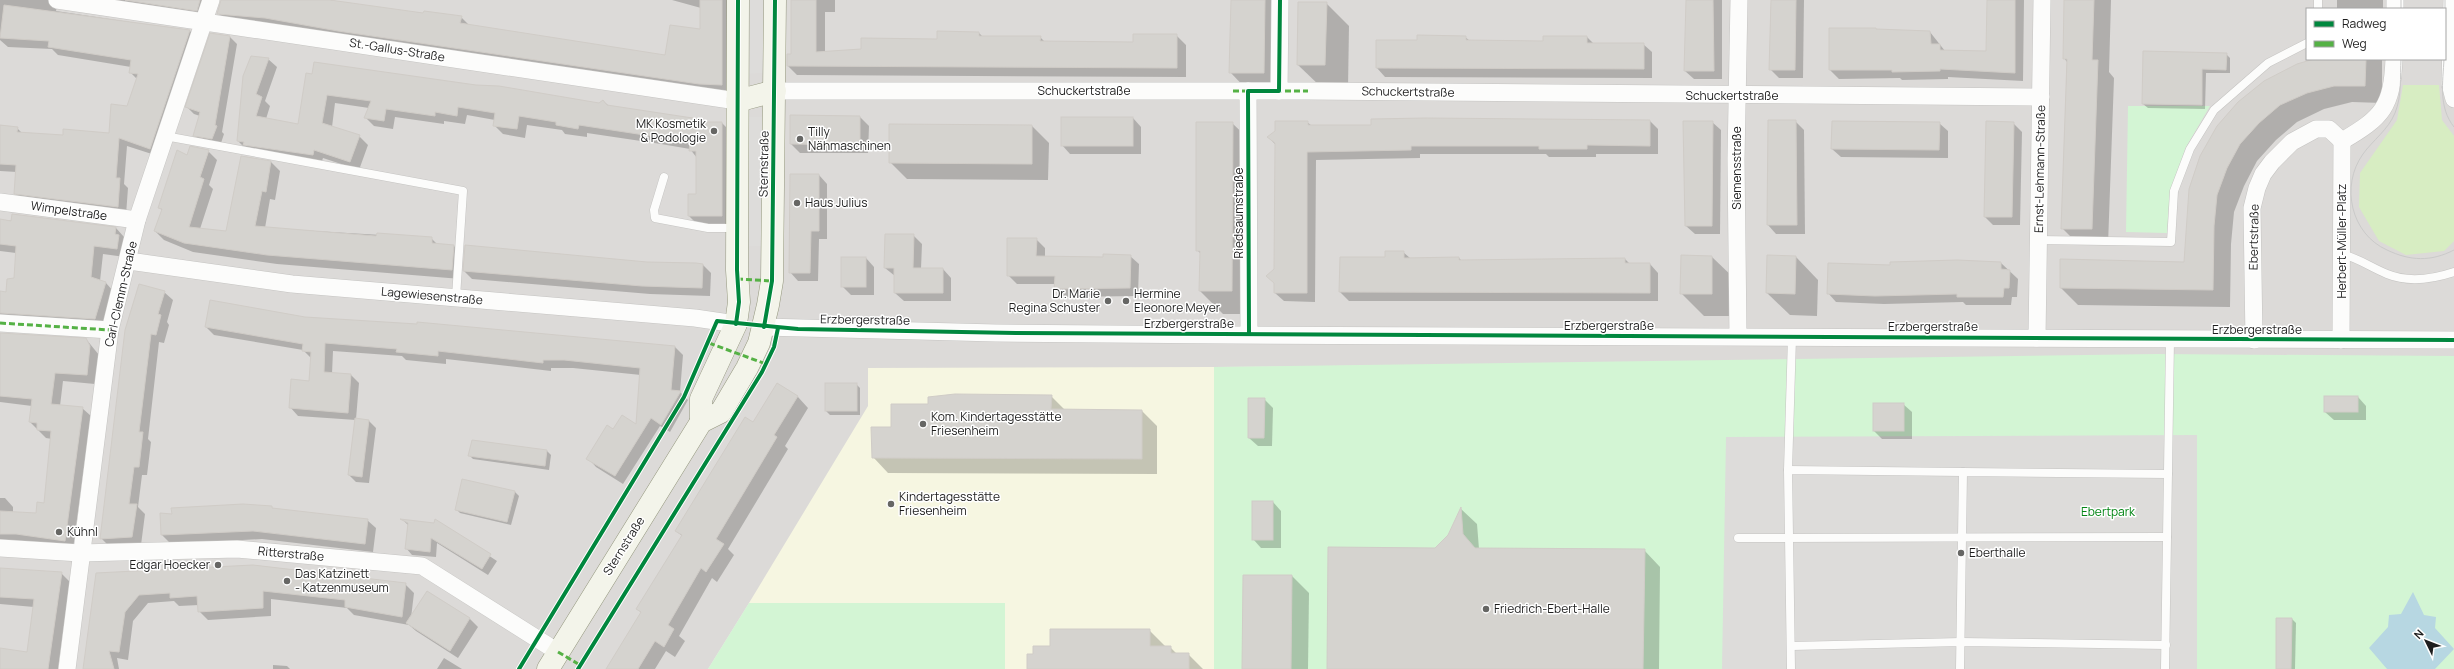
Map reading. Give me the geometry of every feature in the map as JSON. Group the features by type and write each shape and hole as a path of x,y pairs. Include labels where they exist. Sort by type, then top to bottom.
{"main road":[{"path":"701,422 701,399 736,324 739,302 737,228 738,0"},
{"name":"Sternstraße","path":"553,660 701,422 721,412 752,359 764,327 772,281 775,0"},
{"path":"737,101 775,91"},
{"path":"736,324 764,327"}],"street":[{"name":"St.-Gallus-Straße","path":"56,0 737,101"},
{"name":"Carl-Clemm-Straße","path":"67,669 80,553 110,330 129,261 137,220 211,0"},
{"path":"1279,91 1280,0"},
{"name":"Siemensstraße","path":"1738,336 1739,0"},
{"name":"Ernst-Lehmann-Straße","path":"2037,338 2042,0"},
{"path":"2452,0 2450,84 2454,99"},
{"path":"2342,141 2368,126 2380,114 2391,95 2394,60"},
{"name":"Schuckertstraße","path":"775,91 1279,91 1738,96 2041,97"},
{"name":"Riedsaumstraße","path":"1248,91 1249,334"},
{"name":"Ebertstraße","path":"2254,340 2252,208 2263,174 2292,142 2316,129 2329,129 2342,141"},
{"name":"Herbert-Müller-Platz","path":"2341,340 2342,141"},
{"name":"Wimpelstraße","path":"0,202 137,220"},
{"name":"Lagewiesenstraße","path":"129,261 292,284 695,318 736,324"},
{"path":"0,323 110,330"},
{"name":"Erzbergerstraße","path":"764,327 980,332 1792,336 2170,340 2454,340"},
{"name":"Ritterstraße","path":"0,548 80,553 237,549 422,566 553,660"}],"lane":[{"path":"2039,240 2171,242 2174,191 2190,149 2214,110 2268,63 2306,44"},
{"path":"165,136 463,191 456,297"},
{"path":"664,177 654,210 656,218 708,228 737,228"},
{"path":"2342,254 2359,258 2388,275 2404,278 2439,277 2454,272"},
{"path":"1791,669 1792,646 1788,470 1792,336"},
{"path":"2165,669 2170,340"},
{"path":"1788,470 2168,474"},
{"path":"1960,669 1963,472"},
{"path":"1738,538 2167,537"},
{"path":"1792,646 1960,642 2166,645"}],"shaded area":[{"path":"0,0 2454,0 2454,356 1214,367 1214,669 1005,669 1004,603 749,603 708,669 0,669"},
{"path":"746,0 767,0 766,73 745,74"},
{"path":"746,117 765,117 763,246 746,246"},
{"path":"1214,367 1214,669 1005,669 1004,603 749,603 868,406 868,368"},
{"name":"Eberthalle","path":"2197,435 2197,669 1722,669 1726,437"}],"green space":[{"path":"2403,85 2439,85 2442,120 2454,136 2454,241 2444,251 2406,255 2379,241 2359,207 2360,173 2397,120"},
{"path":"2128,106 2210,106 2186,147 2170,191 2167,233 2126,232"},
{"name":"Ebertpark","path":"2157,354 2454,356 2454,669 1214,669 1214,367"},
{"path":"749,603 1005,603 1005,669 708,669"}],"water":[{"path":"2413,592 2424,615 2436,617 2435,628 2454,649 2435,669 2387,669 2369,648 2388,627 2389,615 2401,614"}],"building":[{"path":"125,0 200,0 197,11"},
{"path":"221,0 330,0 423,13 424,11 462,16 460,23 665,55 670,25 700,29 700,0 722,0 722,85 699,84 338,31 265,18 217,14"},
{"path":"791,0 816,0 816,52 861,49 861,38 937,39 937,31 979,32 979,36 1041,36 1040,41 1133,42 1133,34 1177,34 1177,68 787,66 787,54 791,54"},
{"path":"1231,0 1265,0 1264,73 1229,73"},
{"path":"1686,0 1713,0 1714,71 1684,71"},
{"path":"1771,0 1796,0 1795,70 1769,70"},
{"path":"1987,0 2015,0 2015,73 1940,69 1940,71 1892,72 1892,70 1829,70 1829,28 1876,28 1930,31 1931,44 1940,44 1940,50 1986,51"},
{"path":"2064,0 2094,0 2092,60 2098,60 2092,229 2061,229 2067,59 2063,59"},
{"path":"1298,2 1327,2 1325,65 1297,65"},
{"path":"4,5 190,30 150,149 119,138 116,178 120,178 118,207 14,194 16,165 0,164 0,125 18,127 17,132 63,135 63,129 109,133 111,104 127,106 138,74 129,73 131,60 48,47 49,41 0,38"},
{"path":"210,33 230,36 215,125 217,126 212,139 193,136 200,112 185,107"},
{"path":"1417,35 1466,36 1466,40 1543,41 1543,36 1587,36 1587,43 1644,43 1644,69 1376,68 1376,40 1417,40"},
{"path":"2143,51 2227,53 2226,70 2202,69 2202,105 2142,104"},
{"path":"251,56 269,58 256,94 262,97 256,116 298,124 306,73 312,74 314,62 476,85 499,86 599,103 603,100 607,105 699,119 699,122 722,122 722,216 688,216 688,194 696,194 696,151 689,151 690,142 579,125 578,129 556,125 556,122 519,116 517,129 493,126 495,113 458,107 457,116 435,112 435,116 386,109 384,121 364,118 371,101 327,95 322,123 360,135 350,162 314,150 313,155 243,145 244,142 237,141 243,76"},
{"path":"2311,60 2366,60 2365,86 2334,86 2307,93 2280,105 2259,123 2240,144 2227,168 2217,195 2214,226 2213,290 2060,288 2060,259 2184,262 2189,189 2200,156 2217,126 2238,102 2264,81 2297,64"},
{"path":"790,115 860,116 860,145 790,144"},
{"path":"1061,117 1133,117 1133,146 1061,146"},
{"path":"1371,119 1650,120 1650,146 1587,145 1587,149 1539,149 1539,146 1411,146 1411,150 1307,152 1307,293 1274,293 1274,283 1266,276 1274,269 1275,143 1267,137 1275,131 1275,121 1308,121 1308,125 1371,125"},
{"path":"1768,120 1796,120 1797,225 1767,225"},
{"path":"1683,121 1713,121 1712,226 1685,226"},
{"path":"1832,121 1940,122 1939,150 1831,149"},
{"path":"1986,121 2014,122 2012,217 1984,217"},
{"path":"1196,122 1233,122 1232,291 1199,291 1200,251 1196,251"},
{"path":"889,124 1032,125 1032,164 889,163"},
{"path":"190,146 209,150 200,177 204,179 189,227 226,231 241,156 271,161 266,192 262,191 255,226 376,236 377,233 432,237 432,243 454,245 452,270 267,255 184,243 154,231 162,209 158,208 177,150 187,155"},
{"path":"790,174 819,174 819,231 811,231 810,273 789,273"},
{"path":"12,214 116,227 115,234 119,235 117,249 94,246 91,277 106,282 95,319 0,313 0,291 6,292 7,279 14,278 16,246 0,244 0,219 11,221"},
{"path":"885,234 914,234 913,268 943,268 943,293 894,293 894,268 884,268"},
{"path":"1007,238 1037,238 1036,256 1103,257 1103,254 1131,255 1130,288 1054,289 1055,276 1007,276"},
{"path":"465,245 647,262 703,264 702,288 642,286 463,271"},
{"path":"1385,251 1404,251 1404,258 1459,257 1459,260 1625,258 1625,263 1650,263 1650,293 1339,292 1340,257 1385,257"},
{"path":"1681,255 1712,256 1712,294 1680,294"},
{"path":"1767,255 1796,256 1795,294 1766,293"},
{"path":"841,257 866,257 866,287 841,287"},
{"path":"1957,260 2001,262 2001,269 2010,270 2009,288 2004,288 2003,297 1957,297 1957,294 1875,296 1827,294 1828,263 1890,265 1890,262"},
{"path":"139,284 165,291 158,314 161,315 156,335 151,334 139,432 143,432 139,467 134,467 129,504 137,504 132,537 100,539 125,330"},
{"path":"210,300 305,317 417,324 417,322 675,346 671,390 681,391 661,425 651,418 615,476 586,459 607,425 613,429 622,415 636,424 640,368 564,360 543,360 543,363 438,351 438,356 396,352 397,349 325,343 324,372 351,374 348,413 289,408 291,379 309,381 311,352 302,351 303,344 205,327"},
{"path":"0,333 86,338 90,346 87,375 55,373 51,404 83,407 65,541 16,534 0,534 0,511 36,513 37,502 44,503 51,431 37,430 37,423 29,422 32,399 0,396"},
{"path":"777,383 798,396 774,435 777,437 716,539 724,544 706,572 701,568 668,625 674,629 664,647 655,641 638,669 606,669 641,612 636,609 682,535 675,531 745,417 753,422"},
{"path":"825,383 857,383 857,411 825,411"},
{"path":"955,394 1052,395 1051,409 1142,410 1142,459 872,458 871,427 891,427 891,404 928,404 928,397"},
{"path":"2324,396 2358,396 2358,412 2324,412"},
{"path":"1248,398 1265,398 1264,438 1248,438"},
{"path":"1873,403 1904,403 1904,431 1873,431"},
{"path":"355,418 369,420 362,477 348,475"},
{"path":"472,440 547,450 545,466 468,456"},
{"path":"462,479 515,491 507,522 455,510"},
{"path":"1252,501 1273,501 1273,540 1252,540"},
{"path":"243,504 272,506 272,508 368,519 365,544 253,531 161,535 160,513 172,514 171,508"},
{"name":"Friedrich-Ebert-Halle","path":"1461,507 1463,534 1475,548 1645,549 1643,669 1327,669 1328,547 1435,548 1448,535"},
{"path":"400,519 434,523 435,519 491,554 482,569 431,538 430,552 405,549 408,523"},
{"path":"253,565 406,583 402,617 345,607 345,600 263,591 263,608 198,612 197,596 170,598 170,593 139,595 125,612 119,652 109,651 114,669 83,669 96,573"},
{"path":"0,568 62,572 48,669 0,669 0,648 27,652 34,599 0,597"},
{"path":"1243,575 1292,575 1291,669 1242,669"},
{"path":"427,591 470,618 450,651 406,623"},
{"path":"2276,618 2292,618 2291,669 2276,669"},
{"path":"1050,629 1150,629 1150,646 1171,646 1171,653 1189,653 1189,669 1027,669 1027,654 1033,654 1033,646 1050,646"}],"tram line":[{"path":"2401,0 2401,8"},
{"path":"2445,0 2445,8"},
{"path":"2401,60 2400,93 2397,107 2388,125 2363,154 2356,167 2352,180 2351,194 2353,208 2365,233 2375,243 2396,254 2420,259 2437,257 2454,250"},
{"path":"2444,60 2444,103 2449,119 2454,127"}],"marked path":[{"path":"1233,91 1250,91"},
{"path":"1276,91 1308,91"},
{"path":"737,279 772,281"},
{"path":"0,323 110,330"},
{"path":"709,343 766,364"},
{"path":"558,652 580,665"}],"cycle path":[{"path":"736,324 739,302 737,270 738,0"},
{"path":"764,327 772,281 775,0"},
{"path":"1249,334 1248,91 1279,91 1280,0"},
{"path":"519,669 684,397 717,321 798,329 1016,333 2454,340"},
{"path":"578,669 762,372 774,347 778,328"}],"place":[{"name":"MK Kosmetik & Podologie","path":"714,131"},
{"name":"Tilly Nähmaschinen","path":"800,139"},
{"name":"Haus Julius","path":"797,203"},
{"name":"Dr. Marie Regina Schuster","path":"1108,301"},
{"name":"Hermine Eleonore Meyer","path":"1126,301"},
{"name":"Kom. Kindertagesstätte Friesenheim","path":"923,424"},
{"name":"Kindertagesstätte Friesenheim","path":"891,504"},
{"name":"Kühnl","path":"59,532"},
{"name":"Eberthalle","path":"1961,553"},
{"name":"Edgar Hoecker","path":"218,565"},
{"name":"Das Katzinett - Katzenmuseum","path":"287,581"},
{"name":"Friedrich-Ebert-Halle","path":"1486,609"}]}
